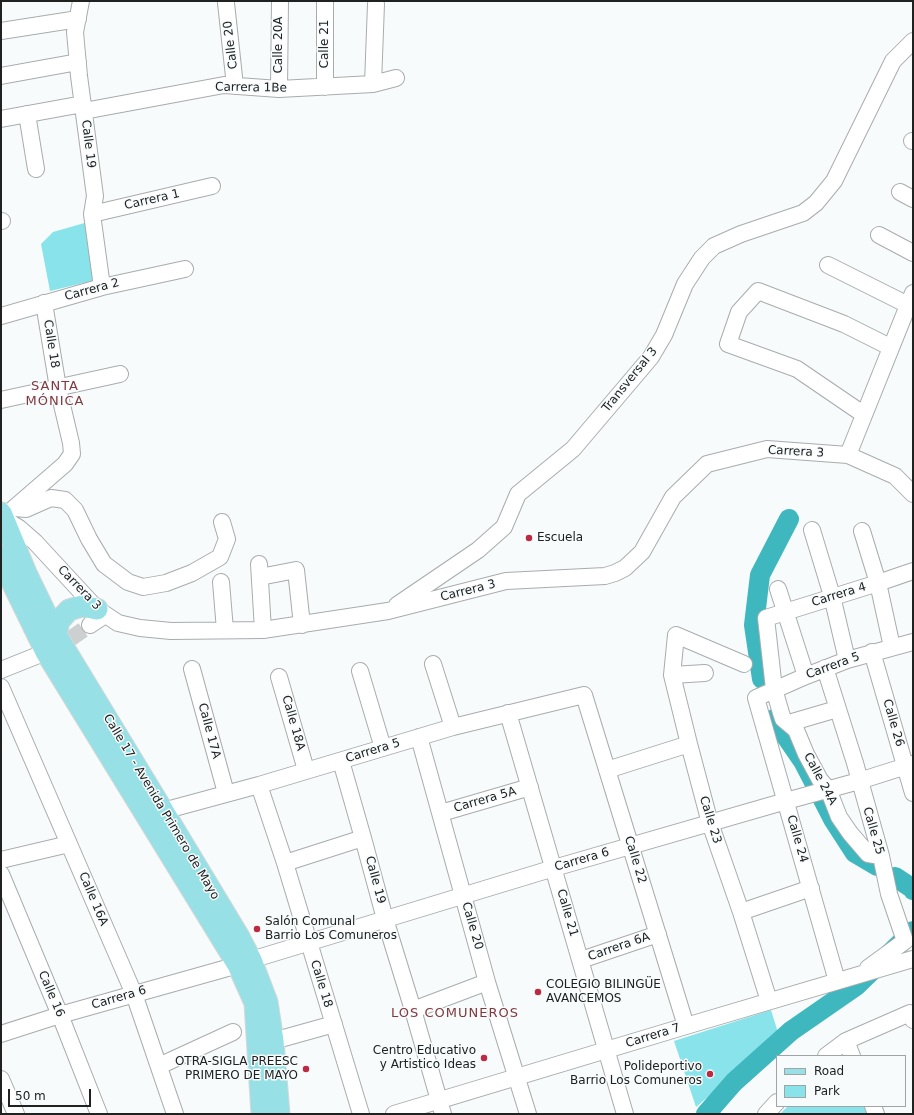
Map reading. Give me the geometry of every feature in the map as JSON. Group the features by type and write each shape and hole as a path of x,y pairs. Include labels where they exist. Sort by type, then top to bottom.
{"main road":[{"name":"Calle 17 - Avenida Primero de Mayo","path":"5,514 50,648 245,962 267,1002 273,1041 279,1114"},
{"name":"Calle 17 - Avenida Primero de Mayo","path":"1,556 36,633 50,648 163,811 239,937 255,1003 262,1114"},
{"path":"50,648 59,621 69,610 82,606 97,616"}],"street":[{"name":"Calle 19","path":"81,1 75,32 95,196 92,214 102,287"},
{"name":"Calle 20A","path":"279,89 280,1"},
{"name":"Calle 21","path":"325,1 325,87"},
{"name":"Calle 20","path":"226,3 235,86"},
{"path":"373,84 376,4"},
{"path":"1,31 78,19"},
{"name":"Transversal 3","path":"388,611 478,550 504,527 518,494 573,449 651,357 664,335 685,284 702,258 714,246 741,234 803,214 816,203 834,181 893,61 913,41"},
{"path":"1,76 78,62"},
{"name":"Carrera 1Be","path":"1,119 27,114 84,108 224,85 279,89 373,84 396,78"},
{"path":"27,114 36,169"},
{"name":"Carrera 1","path":"92,214 212,186"},
{"path":"879,236 913,253"},
{"path":"828,265 910,299 848,455"},
{"name":"Carrera 2","path":"1,316 102,287 185,269"},
{"path":"864,414 797,369 728,344 739,312 758,291 844,324 890,347"},
{"name":"Calle 18","path":"5,514 65,464 72,454 71,443 58,388 44,303"},
{"path":"1,400 120,374"},
{"name":"Carrera 3","path":"5,514 35,542 97,616 140,628 171,630 263,630 388,611 506,581 605,576 615,573 625,568 642,552 673,497 707,464 767,449 848,455 895,476 913,494"},
{"path":"5,514 26,509 51,498 65,500 75,510 89,539 104,564 128,582 144,587 166,583 192,573 220,557 227,539 222,522"},
{"path":"812,530 832,596 847,660"},
{"path":"862,531 878,583 892,647"},
{"path":"263,630 259,570 296,570 302,625"},
{"name":"Carrera 4","path":"774,690 766,618 913,571"},
{"path":"221,582 225,630"},
{"path":"778,589 806,676"},
{"name":"Calle 23","path":"744,664 676,635 672,675 689,744 710,823 741,912 769,1001"},
{"name":"Carrera 5","path":"756,698 847,660 913,642"},
{"path":"1,670 50,648"},
{"name":"Calle 26","path":"872,652 909,765 913,793"},
{"path":"433,664 453,727"},
{"name":"Calle 25","path":"825,668 855,763 881,856 889,894 904,941 868,972"},
{"name":"Calle 17A","path":"192,669 226,793"},
{"path":"360,671 383,748"},
{"path":"672,675 705,673"},
{"name":"Calle 18A","path":"279,677 306,770"},
{"name":"Calle 16A","path":"1,687 134,994 175,1114"},
{"name":"Calle 24A","path":"774,690 783,719 796,730 806,754 820,780 821,792 850,833 868,854 881,856"},
{"name":"Carrera 5","path":"163,811 259,785 453,727 584,695"},
{"name":"Calle 22","path":"584,695 686,1026"},
{"name":"Calle 24","path":"756,698 837,981"},
{"path":"788,723 838,709"},
{"name":"Calle 21","path":"508,713 626,1114"},
{"name":"Calle 20","path":"419,738 487,982 528,1114"},
{"path":"607,770 689,744"},
{"name":"Calle 19","path":"341,761 364,838 385,919 441,1107"},
{"name":"Carrera 6","path":"1,1034 60,1015 245,962 554,868 859,781 909,765"},
{"name":"Calle 18","path":"259,785 285,863 361,1114"},
{"name":"Carrera 5A","path":"441,813 530,787"},
{"path":"285,863 364,838"},
{"path":"1,860 69,844"},
{"name":"Calle 16","path":"1,874 60,1015 99,1114"},
{"path":"741,912 811,888"},
{"name":"Carrera 6A","path":"581,960 658,934"},
{"name":"Carrera 7","path":"394,1114 441,1107 517,1076 913,959"},
{"path":"413,1010 487,982"},
{"path":"827,1055 846,1041 911,1016"},
{"path":"273,1041 334,1024"},
{"path":"159,1066 233,1032"},
{"path":"846,1041 852,1055"},
{"path":"1,1079 16,1114"},
{"path":"766,1114 776,1103"}],"green space":[{"path":"88,222 100,279 50,291 41,244 53,232"},
{"name":"Polideportivo Barrio Los Comuneros","path":"771,1010 779,1036 696,1107 674,1041"},
{"path":"787,1107 866,1107 868,1114 780,1114"}],"waterway":[{"path":"762,679 754,625 760,575 789,519"},
{"path":"774,719 803,761 833,819 855,853 877,866"},
{"path":"895,877 913,890"},
{"path":"706,1114 734,1082 791,1031 856,986 913,931"}],"tunnel":[{"path":"70,639 90,625"}],"place":[{"name":"Escuela","path":"529,538"},
{"name":"Salón Comunal Barrio Los Comuneros","path":"257,929"},
{"name":"COLEGIO BILINGÜE AVANCEMOS","path":"538,992"},
{"name":"Centro Educativo y Artistico Ideas","path":"484,1058"},
{"name":"OTRA-SIGLA PREESC PRIMERO DE MAYO","path":"306,1069"},
{"name":"Polideportivo Barrio Los Comuneros","path":"710,1074"}],"district":[{"name":"SANTA MÓNICA","path":"55,394"},
{"name":"LOS COMUNEROS","path":"455,1014"}]}
